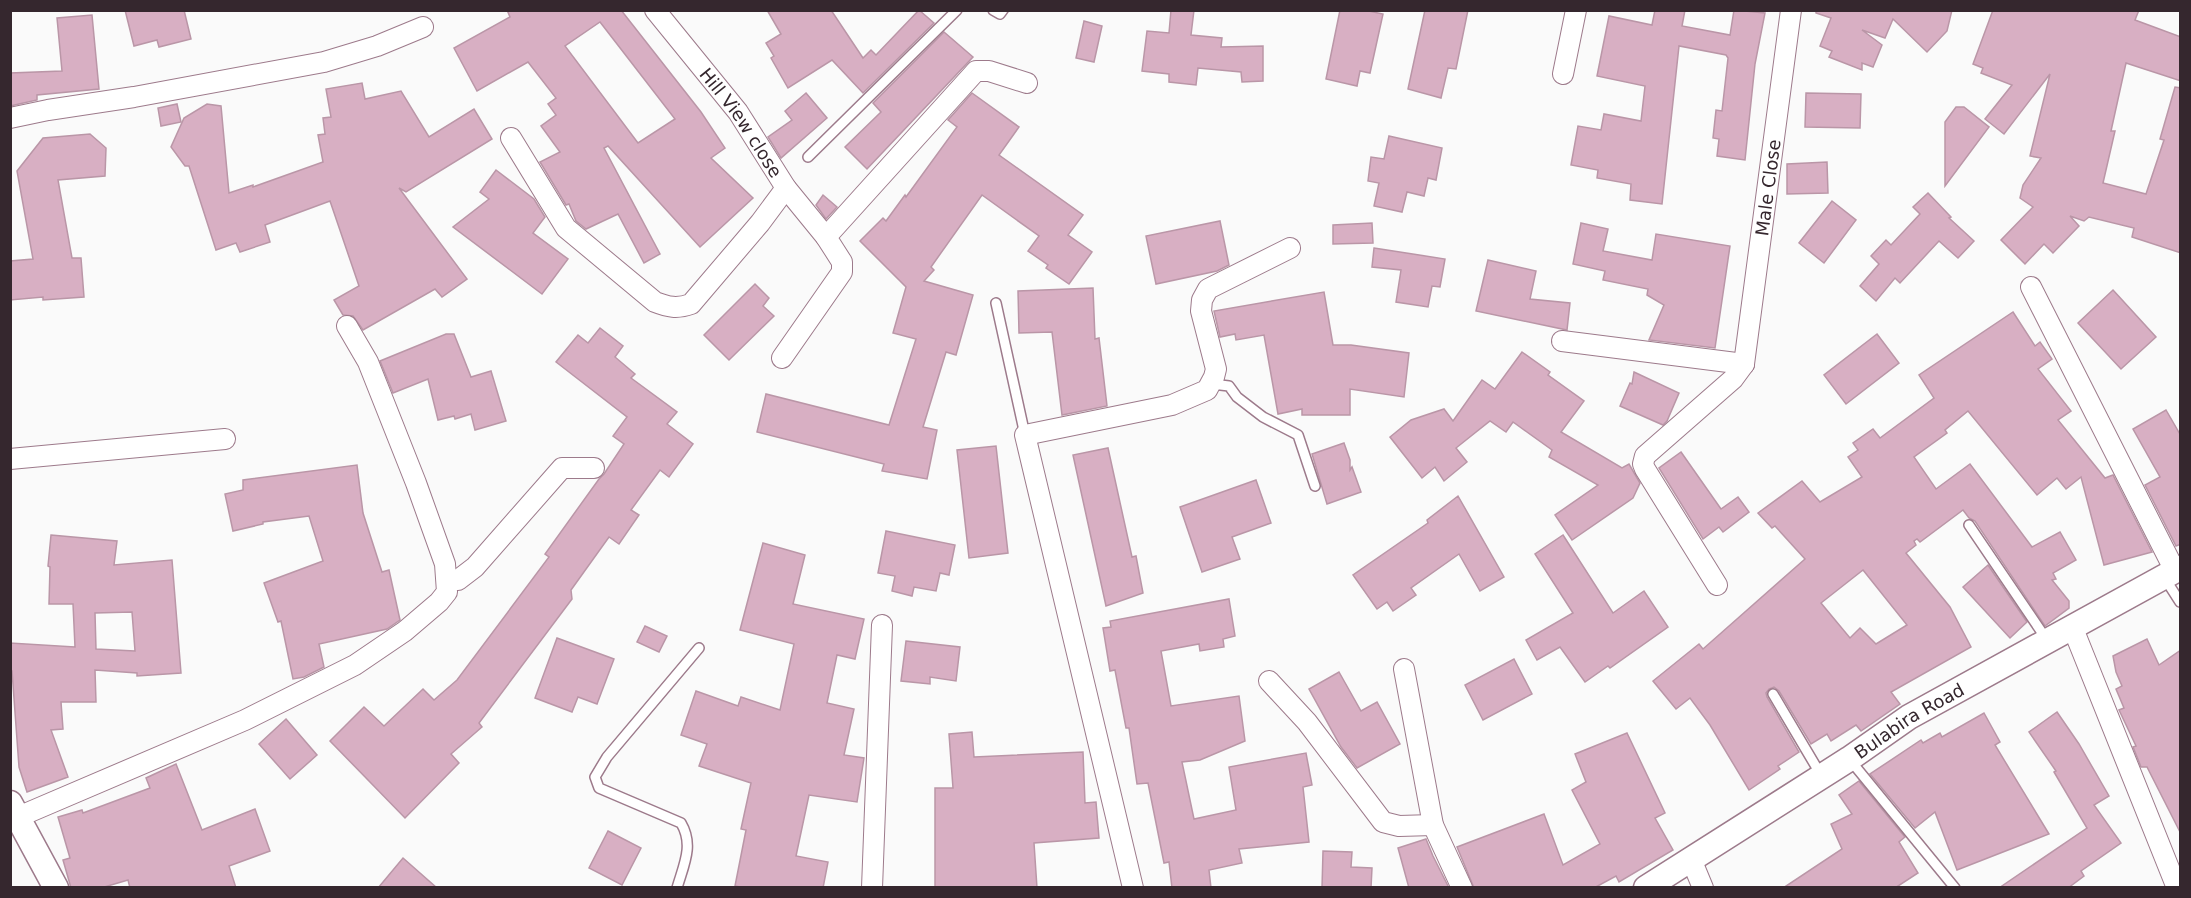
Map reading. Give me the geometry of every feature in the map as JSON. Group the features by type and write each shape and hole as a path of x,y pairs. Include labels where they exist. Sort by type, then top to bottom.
{"street":[{"name":"Hill View close","path":"655,10 738,112 786,188 826,237 842,262 842,272 782,358"},
{"path":"1563,74 1576,10"},
{"name":"Male Close","path":"1744,364 1791,10"},
{"path":"10,118 48,110 134,98 324,62 377,46 423,27"},
{"path":"826,237 976,71 989,71 1027,83"},
{"path":"511,138 566,228 655,302 669,307 681,308 691,304 760,223 786,188"},
{"path":"1133,888 1025,435 1172,405 1208,390 1216,369 1201,312 1202,300 1208,289 1290,248"},
{"path":"2031,287 2173,572"},
{"path":"56,888 14,810 245,720 356,665 405,631 440,602 447,592 445,564 416,483 368,362 347,326"},
{"path":"1562,340 1744,364"},
{"path":"1718,585 1645,469 1644,460 1645,456 1732,379 1744,364"},
{"path":"10,459 225,439"},
{"path":"447,580 458,580 475,567 562,468 594,468"},
{"name":"Bulabira Road","path":"1646,888 1849,759 1909,717 2173,572"},
{"path":"872,888 882,626"},
{"path":"2072,626 2177,888"},
{"path":"1404,669 1433,825 1462,888"},
{"path":"1269,681 1307,722 1383,822 1399,826 1433,825"},
{"path":"1691,859 1703,888"}],"lane":[{"path":"808,157 957,10"},
{"path":"993,10 1000,14 1003,10"},
{"path":"996,303 1025,435"},
{"path":"1212,384 1229,386 1237,397 1263,417 1298,435 1315,486"},
{"path":"1969,525 2047,640"},
{"path":"2173,572 2181,602"},
{"path":"677,888 688,850 688,834 681,823 599,788 595,777 607,757 699,648"},
{"path":"1773,694 1821,775"},
{"path":"1849,759 1955,888"}],"building":[{"path":"125,10 184,10 191,39 159,47 157,40 134,46"},
{"path":"507,10 621,10 701,112 725,148 711,158 753,198 700,247 608,146 604,148 660,254 644,263 618,214 586,229 576,221 569,204 566,205 540,162 560,152 541,126 556,115 548,104 556,98 528,62 477,91 454,48 510,17","holes":["600,22 675,119 638,143 565,46"]},
{"path":"767,10 831,10 863,58 871,50 876,55 919,10 934,23 863,93 832,60 788,88 771,58 774,56 766,43 781,34"},
{"path":"1171,10 1194,10 1191,35 1222,38 1221,47 1263,46 1263,81 1242,82 1241,72 1198,68 1196,85 1169,82 1169,74 1142,71 1147,31 1169,33"},
{"path":"1340,10 1364,10 1383,14 1370,73 1360,71 1357,86 1326,79"},
{"path":"1425,10 1468,10 1456,69 1448,68 1441,98 1408,89"},
{"path":"1655,10 1685,10 1682,26 1730,35 1734,10 1765,13 1755,64 1745,160 1717,156 1719,139 1713,138 1716,110 1722,111 1728,58 1726,55 1679,46 1662,204 1630,200 1631,184 1597,178 1598,170 1571,165 1578,126 1601,130 1604,114 1641,121 1645,86 1597,76 1609,16 1652,25"},
{"path":"1816,10 1952,10 1947,31 1927,52 1893,19 1885,38 1862,30 1882,45 1873,67 1862,63 1862,70 1829,57 1832,51 1820,46 1831,18 1816,13"},
{"path":"1993,10 2139,10 2135,20 2181,37 2181,81 2126,63 2111,131 2115,131 2103,183 2146,194 2164,140 2160,139 2175,87 2181,88 2181,253 2132,237 2134,228 2089,217 2084,221 2070,216 2079,226 2053,253 2044,244 2025,264 2001,240 2033,207 2020,198 2023,185 2041,158 2030,156 2050,74 2004,134 1985,119 2012,85 1981,73 1983,68 1973,64"},
{"path":"92,15 99,89 37,95 37,100 10,106 10,73 62,71 57,18"},
{"path":"1084,21 1102,26 1094,62 1076,58"},
{"path":"944,32 973,57 867,169 845,147 881,112 873,103"},
{"path":"362,83 365,99 401,91 429,137 474,109 492,139 406,192 399,188 467,279 442,297 435,289 363,330 353,316 343,315 334,300 359,286 330,201 265,225 270,242 240,252 236,243 216,250 189,166 185,166 171,147 184,118 207,104 221,106 229,193 253,185 253,187 323,162 318,135 325,134 323,118 331,117 326,89"},
{"path":"806,93 827,118 781,158 768,137 792,120 785,111"},
{"path":"972,93 1019,127 999,155 1083,215 1068,235 1092,252 1069,284 1046,268 1048,265 1028,251 1039,236 982,195 931,267 934,270 924,281 973,295 956,355 946,352 923,427 937,430 927,479 882,471 884,464 757,432 766,394 889,425 916,339 893,333 906,287 860,241 883,218 886,221 905,195 906,197 957,127 948,120"},
{"path":"1806,93 1861,94 1860,128 1805,127"},
{"path":"177,104 181,122 161,126 158,108"},
{"path":"1956,107 1964,107 1989,127 1945,186 1945,122"},
{"path":"90,134 106,148 105,176 58,180 72,258 81,258 84,297 10,300 10,261 33,259 17,171 43,138"},
{"path":"1389,136 1442,148 1436,180 1428,178 1424,196 1407,192 1402,212 1374,206 1379,183 1368,181 1371,157 1384,159"},
{"path":"1827,162 1828,193 1787,194 1787,164"},
{"path":"496,170 534,199 545,217 533,233 568,259 542,294 453,227 489,199 480,192"},
{"path":"1928,193 1951,217 1949,218 1974,241 1958,258 1939,241 1900,283 1895,278 1876,301 1860,286 1879,264 1871,256 1886,240 1891,245 1920,214 1913,207"},
{"path":"823,195 837,207 826,219 816,205"},
{"path":"1832,201 1856,220 1824,263 1799,243"},
{"path":"1220,221 1229,265 1217,271 1156,284 1146,236"},
{"path":"1372,223 1373,243 1333,244 1333,225"},
{"path":"1581,223 1608,229 1603,251 1652,260 1656,234 1730,246 1715,348 1649,340 1664,305 1647,295 1648,289 1603,280 1605,271 1573,264"},
{"path":"1374,248 1445,259 1440,287 1432,286 1428,307 1396,302 1401,270 1372,267"},
{"path":"1488,260 1536,271 1530,299 1570,303 1567,330 1476,311"},
{"path":"755,284 769,298 763,306 774,316 729,360 704,335"},
{"path":"1093,288 1095,339 1099,338 1107,406 1062,415 1052,332 1019,333 1018,291"},
{"path":"2113,290 2156,337 2121,369 2078,323"},
{"path":"1324,292 1333,345 1351,345 1409,353 1404,397 1350,389 1350,415 1302,415 1302,409 1278,414 1264,335 1236,340 1235,334 1220,337 1214,311"},
{"path":"2013,312 2035,346 2040,342 2052,359 2038,369 2071,411 2058,420 2105,478 2113,475 2152,552 2104,565 2081,477 2066,489 2057,478 2037,495 1968,411 1945,430 1947,433 1914,457 1936,489 1970,464 2032,547 2060,532 2076,560 2053,573 2056,579 2052,580 2069,601 2069,608 2045,626 1975,521 1969,518 1963,510 1920,542 1917,539 1914,541 1916,545 1906,553 1950,607 1971,647 1891,692 1900,704 1861,731 1856,725 1831,741 1827,734 1811,744 1779,691 1774,687 1769,689 1766,693 1767,697 1799,752 1778,766 1780,769 1749,790 1710,725 1690,698 1676,709 1653,681 1699,644 1703,649 1805,559 1775,526 1772,528 1758,513 1802,481 1820,502 1862,477 1848,457 1858,450 1853,443 1873,429 1880,438 1934,398 1919,375","holes":["1863,570 1907,625 1876,644 1860,628 1850,638 1821,603"]},
{"path":"600,328 623,346 615,357 635,374 631,378 677,412 667,424 693,444 669,477 660,470 631,510 639,515 619,544 609,537 571,590 572,599 479,723 482,727 451,754 459,763 405,818 330,741 364,707 384,726 423,689 434,700 457,680 549,557 545,554 624,444 613,436 627,417 556,362 578,335 588,343"},
{"path":"446,334 454,334 471,377 491,371 506,421 475,430 471,414 455,419 454,416 438,420 428,379 393,393 380,361"},
{"path":"1877,334 1899,363 1846,404 1824,375"},
{"path":"1522,352 1550,372 1548,375 1584,401 1561,432 1622,468 1629,464 1640,483 1633,498 1572,540 1555,515 1598,485 1549,457 1552,450 1513,422 1506,432 1490,421 1456,448 1467,462 1444,481 1435,467 1422,478 1390,437 1411,420 1444,409 1453,421 1482,380 1495,389"},
{"path":"1634,372 1679,393 1663,425 1620,406 1630,383 1632,384"},
{"path":"2166,410 2181,436 2181,544 2176,546 2145,485 2160,477 2133,429"},
{"path":"1344,443 1350,460 1350,470 1352,467 1361,492 1327,504 1312,454"},
{"path":"996,446 1008,553 969,558 957,450"},
{"path":"1108,448 1132,557 1136,556 1143,593 1106,606 1073,455"},
{"path":"1681,452 1721,509 1738,497 1749,512 1723,532 1719,527 1703,539 1659,468"},
{"path":"357,465 363,513 382,572 389,570 400,620 387,629 319,644 324,667 304,677 293,679 281,621 278,622 264,583 323,561 309,516 263,522 263,524 233,531 225,494 243,490 243,480"},
{"path":"1256,480 1271,523 1232,537 1240,559 1202,572 1180,507"},
{"path":"1458,496 1504,577 1480,591 1459,554 1411,588 1416,595 1393,611 1387,602 1377,609 1353,575 1428,523 1427,520"},
{"path":"886,531 955,545 949,575 940,573 936,591 914,587 912,596 892,591 895,576 878,573"},
{"path":"51,535 117,541 114,565 172,560 181,673 137,676 137,673 95,670 96,702 61,702 63,729 51,730 68,777 27,792 19,767 12,671 10,671 10,643 75,647 73,604 49,604 50,567 48,566","holes":["132,612 135,651 96,649 95,613"]},
{"path":"1563,535 1613,613 1644,591 1668,627 1610,668 1608,666 1585,682 1560,647 1537,660 1526,640 1573,613 1535,554"},
{"path":"763,543 805,555 793,604 864,619 855,659 837,655 827,703 854,709 844,755 864,758 857,802 809,795 796,856 828,862 823,888 735,886 746,830 741,829 751,783 699,766 707,744 681,735 696,691 738,706 741,697 780,710 794,644 740,630"},
{"path":"1988,565 2027,622 2010,638 1963,587"},
{"path":"1229,599 1235,636 1223,639 1224,647 1200,651 1199,644 1161,651 1171,706 1239,696 1245,741 1200,760 1182,762 1194,819 1236,810 1229,767 1306,753 1312,785 1303,787 1309,842 1239,849 1242,863 1209,870 1211,888 1172,888 1169,862 1164,863 1148,783 1137,784 1129,728 1126,728 1115,670 1110,671 1103,628 1111,627 1110,621"},
{"path":"645,626 667,636 659,652 637,642"},
{"path":"557,638 614,659 597,704 578,697 572,712 535,698"},
{"path":"2147,639 2159,665 2181,650 2181,834 2147,767 2141,767 2133,747 2136,746 2119,710 2124,708 2116,689 2122,686 2113,656"},
{"path":"906,641 960,647 956,681 930,677 930,684 901,681"},
{"path":"1514,659 1532,694 1483,720 1465,685"},
{"path":"1339,672 1361,711 1377,702 1400,744 1357,768 1341,747 1309,689"},
{"path":"2057,712 2079,744 2109,796 2094,805 2121,843 2081,871 2084,876 2068,888 1999,888 2087,828 2054,772 2056,771 2029,732"},
{"path":"1984,713 2000,742 1995,745 2049,834 1957,870 1935,812 1915,828 1870,774 1921,740 1923,743 1940,733 1942,737"},
{"path":"286,719 317,755 290,779 259,744"},
{"path":"972,732 974,757 1083,752 1085,803 1096,802 1099,838 1034,843 1037,888 935,888 935,788 953,788 949,734"},
{"path":"1627,733 1665,813 1655,818 1673,850 1619,882 1616,876 1594,888 1474,888 1457,847 1544,814 1563,865 1600,844 1572,790 1586,782 1575,754"},
{"path":"176,764 202,830 255,809 270,851 229,866 236,888 130,888 128,880 101,888 71,888 63,860 70,858 58,817 82,810 83,813 150,788 146,778"},
{"path":"1859,781 1905,837 1899,842 1918,873 1895,888 1783,888 1842,849 1831,824 1852,814 1839,795"},
{"path":"608,831 641,848 622,885 589,868"},
{"path":"1426,839 1449,888 1409,888 1398,848"},
{"path":"1323,851 1352,852 1351,867 1372,868 1371,888 1322,888"},
{"path":"403,858 437,888 378,888"}]}
